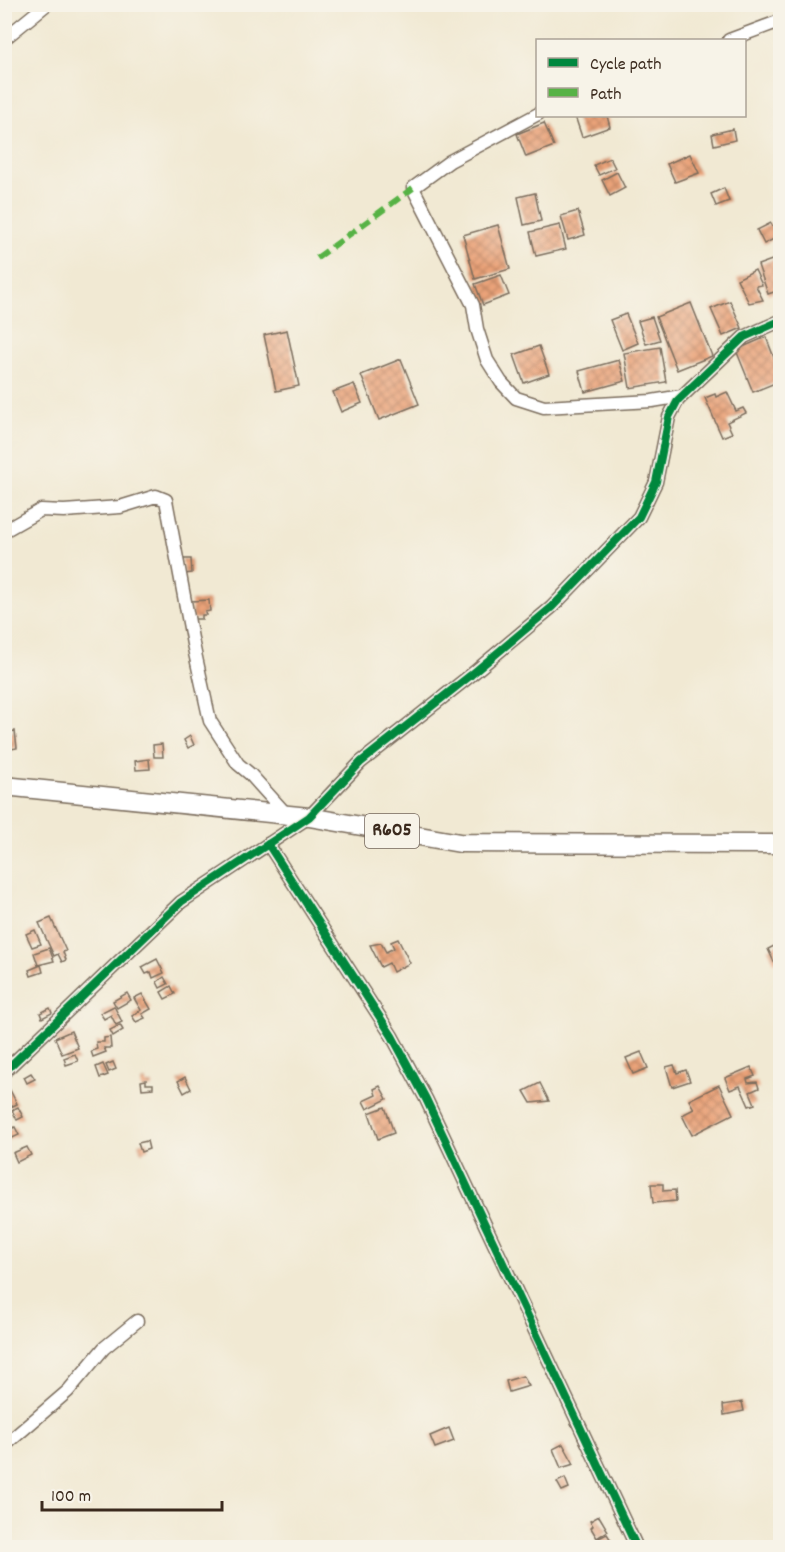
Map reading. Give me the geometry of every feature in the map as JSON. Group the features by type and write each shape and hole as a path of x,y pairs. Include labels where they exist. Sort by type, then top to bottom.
{"main road":[{"name":"R605","path":"4,786 286,814 460,843 780,844"}],"street":[{"path":"4,39 47,4"},
{"path":"732,39 780,21"},
{"path":"536,115 450,161 413,188 472,305 487,360 501,382 516,398 544,407 652,401 682,396"},
{"path":"4,1072 181,902 309,817 361,762 552,607 639,517 656,482 669,417 682,396 744,337 780,321"},
{"path":"4,531 41,510 64,511 120,507 156,496 166,500 210,721 238,764 286,814"},
{"path":"268,844 392,1035 426,1099 637,1548"},
{"path":"4,1446 68,1391 104,1348 137,1321"}],"building":[{"path":"575,117 607,117 610,127 582,137"},
{"path":"544,123 554,146 526,157 517,134"},
{"path":"733,129 735,140 714,145 712,134"},
{"path":"690,154 699,173 675,182 667,164"},
{"path":"610,158 615,168 599,175 594,165"},
{"path":"617,172 625,188 610,196 602,180"},
{"path":"724,188 729,201 716,206 711,194"},
{"path":"535,193 541,221 524,225 518,197"},
{"path":"578,211 585,235 568,240 561,216"},
{"path":"771,223 778,237 764,244 757,230"},
{"path":"498,225 510,269 475,279 463,235"},
{"path":"560,225 566,249 536,256 530,232"},
{"path":"780,257 780,290 768,294 758,265"},
{"path":"755,270 762,285 756,286 763,300 749,303 737,279"},
{"path":"501,275 509,295 483,305 475,284"},
{"path":"730,301 742,328 723,336 711,309"},
{"path":"691,303 712,356 677,370 656,317"},
{"path":"626,314 638,343 622,350 610,320"},
{"path":"652,317 660,340 646,344 638,321"},
{"path":"287,330 299,386 276,391 264,335"},
{"path":"766,337 780,373 780,381 753,392 736,350"},
{"path":"539,346 549,374 524,383 514,355"},
{"path":"660,347 666,382 630,388 624,353"},
{"path":"401,359 419,404 379,420 361,375"},
{"path":"619,360 625,381 585,392 579,371"},
{"path":"354,384 362,403 341,412 333,392"},
{"path":"727,392 736,411 743,408 746,413 727,422 732,433 722,437 705,398 715,394 716,397"},
{"path":"182,559 191,559 192,573 184,574"},
{"path":"209,600 210,611 202,615 202,619 192,619 191,601"},
{"path":"15,731 17,748 5,750 4,733"},
{"path":"190,736 194,745 188,748 184,740"},
{"path":"162,744 163,757 154,757 153,745"},
{"path":"149,759 150,769 136,770 135,761"},
{"path":"51,918 66,951 63,952 66,960 62,962 58,954 54,956 39,923"},
{"path":"35,930 41,944 32,947 26,934"},
{"path":"398,939 410,963 393,972 389,963 381,967 370,945 381,943 386,952 394,948 391,942"},
{"path":"780,943 780,959 774,962 768,949"},
{"path":"49,948 54,961 38,965 34,953"},
{"path":"157,959 164,973 153,978 151,972 146,974 142,967"},
{"path":"41,965 43,972 31,976 29,970"},
{"path":"164,977 168,984 160,988 157,982"},
{"path":"171,986 175,994 165,999 161,992"},
{"path":"127,993 131,1000 117,1008 113,1001"},
{"path":"142,994 151,1009 142,1014 145,1018 136,1022 132,1016 141,1010 134,998"},
{"path":"114,1006 122,1022 116,1025 111,1015 104,1019 100,1013"},
{"path":"50,1008 52,1013 42,1018 40,1013"},
{"path":"120,1025 123,1030 113,1036 110,1030"},
{"path":"71,1031 78,1048 62,1054 55,1038"},
{"path":"110,1037 111,1048 104,1048 106,1052 93,1057 91,1051 97,1049 96,1042 104,1042 104,1038"},
{"path":"641,1052 648,1068 633,1074 626,1058"},
{"path":"75,1054 78,1061 66,1065 64,1058"},
{"path":"113,1062 116,1069 109,1072 106,1065"},
{"path":"103,1064 108,1075 100,1078 96,1067"},
{"path":"674,1065 677,1073 686,1070 690,1081 672,1087 666,1067"},
{"path":"751,1067 755,1076 747,1079 748,1083 757,1082 759,1088 750,1092 755,1104 749,1106 740,1086 730,1090 725,1078"},
{"path":"31,1073 35,1079 27,1083 24,1077"},
{"path":"185,1077 191,1089 184,1093 178,1081"},
{"path":"146,1080 146,1084 153,1084 153,1088 142,1089 141,1081"},
{"path":"540,1083 549,1101 531,1103 524,1091"},
{"path":"719,1085 733,1114 692,1135 682,1115 694,1109 689,1100"},
{"path":"380,1086 387,1099 367,1109 363,1101 376,1095 374,1089"},
{"path":"10,1090 17,1104 11,1107 4,1093"},
{"path":"18,1107 23,1117 17,1120 12,1110"},
{"path":"385,1107 394,1133 378,1139 369,1113"},
{"path":"15,1127 19,1135 6,1141 4,1132"},
{"path":"147,1141 149,1149 141,1152 138,1143"},
{"path":"27,1147 31,1155 17,1162 13,1153"},
{"path":"651,1184 663,1184 663,1191 675,1190 676,1201 653,1203"},
{"path":"523,1376 529,1386 509,1392 506,1381"},
{"path":"742,1402 744,1411 724,1415 723,1405"},
{"path":"449,1428 454,1441 435,1448 430,1436"},
{"path":"563,1444 574,1464 561,1468 553,1449"},
{"path":"565,1478 569,1488 562,1491 557,1482"},
{"path":"599,1516 608,1531 597,1538 590,1521"},
{"path":"607,1534 616,1548 589,1548 599,1541 599,1538"}],"marked path":[{"path":"317,258 413,188"}],"cycle path":[{"path":"4,1072 181,902 309,817 361,762 552,607 639,517 656,482 669,417 678,400 744,337 780,321"},
{"path":"268,844 392,1036 426,1099 637,1548"}]}
